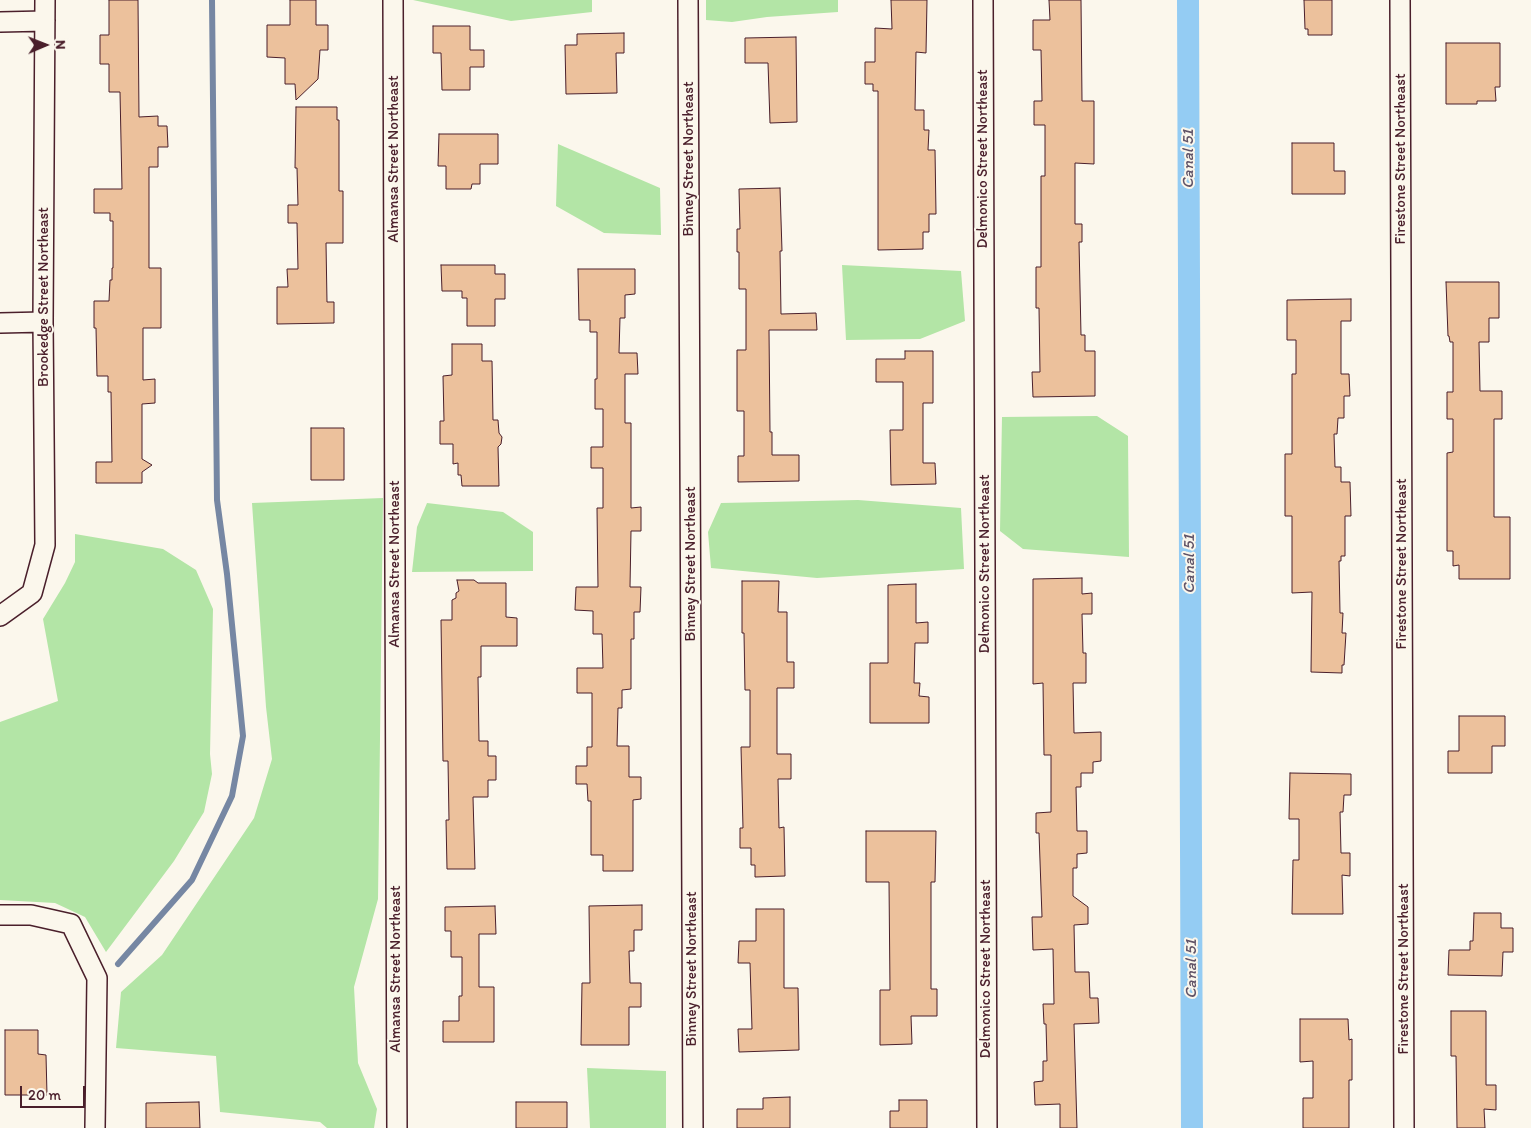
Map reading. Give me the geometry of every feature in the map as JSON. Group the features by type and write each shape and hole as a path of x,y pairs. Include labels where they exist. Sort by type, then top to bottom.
{"street":[{"name":"Brookedge Street Northeast","path":"0,616 32,592 45,545 43,322 45,0"},
{"name":"Almansa Street Northeast","path":"393,0 397,1128"},
{"name":"Binney Street Northeast","path":"688,0 693,1128"},
{"name":"Delmonico Street Northeast","path":"983,0 987,1128"},
{"name":"Firestone Street Northeast","path":"1400,0 1404,1128"},
{"path":"0,22 45,21"},
{"path":"0,323 43,322"},
{"path":"0,915 31,915 71,924 97,978 95,1128"}],"green space":[{"path":"413,0 592,0 592,12 511,21"},
{"path":"706,0 838,0 838,12 767,17 732,22 706,20"},
{"path":"558,144 660,188 661,235 604,233 556,206"},
{"path":"842,265 961,271 965,321 920,339 846,340"},
{"path":"1097,416 1128,436 1129,557 1023,549 1000,531 1002,417"},
{"path":"383,498 378,899 354,987 358,1063 377,1109 374,1128 327,1128 320,1122 220,1112 216,1056 116,1048 121,992 162,955 254,818 272,759 266,707 252,503"},
{"path":"858,500 961,508 964,569 817,578 711,568 708,532 721,503"},
{"path":"427,503 503,512 533,532 533,571 412,572 417,527"},
{"path":"75,534 163,549 196,570 213,609 210,754 212,774 204,812 174,861 106,952 85,917 55,903 0,900 0,722 58,701 43,619 65,583 75,562"},
{"path":"587,1068 666,1071 666,1128 590,1128"}],"building":[{"path":"109,0 138,0 139,117 158,116 158,126 167,126 168,147 158,147 158,167 149,167 149,268 161,268 161,328 143,328 143,380 155,379 155,403 142,404 142,459 152,465 142,472 142,483 96,483 96,462 112,462 111,392 108,392 108,376 97,376 94,301 109,301 110,280 112,280 113,268 113,221 110,221 110,213 94,213 94,189 122,189 120,92 109,92 109,64 100,64 100,35 109,35"},
{"path":"290,0 316,0 316,25 328,25 328,50 320,50 318,79 296,100 295,84 285,84 285,58 267,57 267,25 290,25"},
{"path":"891,0 927,0 926,53 916,52 915,110 924,110 924,130 929,130 928,150 935,150 936,214 929,214 929,232 923,232 923,249 878,250 878,91 873,91 873,84 865,84 865,62 875,62 875,28 892,29"},
{"path":"1049,0 1081,0 1082,101 1094,101 1094,164 1075,163 1075,224 1082,224 1082,242 1079,242 1081,335 1085,335 1085,351 1095,351 1095,396 1033,397 1032,372 1040,372 1039,308 1036,308 1036,267 1041,267 1041,176 1045,176 1045,125 1034,125 1034,101 1042,101 1041,50 1033,50 1033,20 1050,20"},
{"path":"1304,0 1332,0 1332,35 1308,35 1308,29 1305,29"},
{"path":"433,26 470,26 470,50 484,50 484,67 470,67 470,90 442,90 441,53 433,53"},
{"path":"624,33 624,53 616,53 617,93 566,94 565,45 577,45 577,34"},
{"path":"796,37 797,122 770,123 768,63 745,63 745,38"},
{"path":"1446,43 1500,43 1500,87 1495,87 1496,101 1477,101 1477,104 1446,104"},
{"path":"296,107 337,107 337,120 339,120 339,191 343,191 343,243 326,243 327,302 334,302 334,323 277,324 277,287 288,287 287,269 298,269 297,223 288,223 288,205 298,205 297,168 295,168"},
{"path":"439,134 498,134 498,164 480,164 480,184 472,184 471,189 446,189 446,166 438,166"},
{"path":"1292,143 1334,143 1334,171 1345,171 1345,194 1292,194"},
{"path":"780,188 781,314 816,313 817,330 769,330 772,455 799,455 799,481 738,482 738,456 744,456 744,411 737,411 737,350 746,350 746,289 739,289 739,252 737,252 737,229 740,229 739,189"},
{"path":"441,265 495,265 495,274 505,274 505,299 495,299 495,326 467,326 467,298 462,298 462,291 442,291"},
{"path":"578,269 635,269 635,294 625,295 625,318 620,318 619,353 637,353 638,374 625,374 625,423 631,423 631,508 641,507 641,531 631,531 630,587 641,587 640,612 634,612 634,639 631,639 631,689 622,690 622,708 618,708 617,746 629,746 629,777 641,777 641,799 633,800 633,871 603,871 603,855 591,855 591,801 588,801 587,784 576,784 576,766 587,766 587,747 592,747 592,693 577,693 577,668 603,668 602,634 593,634 593,611 575,610 576,587 598,587 597,508 603,508 603,468 591,468 591,447 603,447 603,409 595,409 597,332 590,332 590,320 579,320"},
{"path":"1446,282 1499,282 1499,318 1489,318 1489,342 1479,342 1480,391 1502,391 1502,419 1494,419 1494,517 1510,517 1510,579 1459,579 1459,565 1453,566 1453,551 1447,551 1447,453 1453,452 1453,419 1447,419 1447,392 1453,392 1453,342 1450,342 1448,336"},
{"path":"1351,299 1351,321 1341,321 1341,374 1349,374 1350,396 1344,396 1344,418 1338,418 1337,434 1334,434 1335,467 1341,467 1341,482 1350,482 1351,516 1345,516 1345,556 1341,556 1341,561 1339,561 1340,613 1343,613 1342,633 1346,633 1344,665 1342,665 1342,673 1311,672 1312,592 1292,593 1292,516 1285,516 1285,454 1292,454 1292,374 1296,374 1296,340 1287,340 1287,300"},
{"path":"452,344 482,344 482,361 492,361 493,420 498,420 499,433 502,437 501,444 498,447 499,486 462,486 461,475 458,475 458,463 453,464 453,444 440,444 440,421 444,421 443,376 452,375"},
{"path":"905,351 933,351 933,403 923,403 923,463 935,463 936,484 891,485 890,430 903,430 903,382 876,382 876,359 905,359"},
{"path":"311,428 344,428 344,480 311,480"},
{"path":"1082,578 1082,594 1092,593 1092,614 1082,614 1083,653 1086,653 1086,683 1073,683 1074,733 1101,732 1101,761 1093,762 1093,773 1081,773 1081,787 1076,787 1077,831 1087,831 1087,853 1077,854 1077,868 1073,868 1073,896 1088,907 1088,924 1074,925 1075,972 1089,972 1090,998 1098,998 1099,1023 1074,1024 1077,1128 1060,1128 1060,1104 1035,1105 1034,1082 1043,1081 1043,1061 1047,1061 1046,1024 1044,1024 1043,1004 1054,1004 1053,949 1033,950 1032,917 1042,917 1039,833 1036,833 1036,813 1051,812 1051,755 1044,755 1043,683 1033,684 1033,579"},
{"path":"457,580 474,580 478,583 506,583 506,617 517,618 517,646 481,646 481,677 478,677 479,741 488,741 488,756 496,756 496,780 488,780 488,797 473,797 475,869 447,869 446,820 449,820 448,761 443,761 441,620 452,620 452,600 456,598 456,593 459,591"},
{"path":"742,581 779,581 778,612 787,612 787,662 794,662 794,688 777,688 777,754 791,754 791,779 778,779 779,828 784,827 785,876 755,877 755,865 751,865 751,848 740,848 740,828 743,828 741,747 750,747 750,690 745,690"},
{"path":"916,584 916,623 928,622 928,643 915,643 914,683 920,683 919,696 929,697 929,723 870,723 870,663 888,663 888,585"},
{"path":"1459,716 1505,716 1505,746 1492,746 1492,773 1448,773 1448,751 1459,751"},
{"path":"1290,773 1351,774 1351,795 1344,795 1343,812 1340,812 1341,853 1350,853 1350,876 1342,875 1343,914 1292,914 1293,860 1299,860 1299,819 1289,819"},
{"path":"866,831 936,831 935,882 931,882 931,989 937,989 937,1016 911,1016 912,1044 880,1045 880,990 890,990 889,882 866,882"},
{"path":"642,905 642,930 634,930 634,951 629,951 630,983 641,983 641,1007 629,1007 629,1045 581,1045 582,983 590,983 589,906"},
{"path":"495,906 496,934 479,934 479,987 494,987 494,1042 443,1042 443,1021 459,1021 459,996 462,996 462,957 451,957 451,931 445,931 445,907"},
{"path":"756,909 784,909 784,988 798,988 799,1050 739,1052 738,1029 752,1029 750,963 738,963 739,941 756,941"},
{"path":"1474,913 1501,913 1501,928 1513,928 1513,952 1503,952 1502,976 1448,975 1449,950 1470,950 1470,941 1473,941"},
{"path":"1451,1011 1486,1011 1486,1085 1496,1085 1496,1110 1484,1109 1485,1128 1457,1128 1456,1056 1451,1056"},
{"path":"1300,1019 1348,1019 1349,1040 1352,1039 1352,1080 1349,1080 1349,1128 1303,1128 1303,1098 1313,1098 1313,1061 1300,1062"},
{"path":"5,1030 38,1030 38,1054 46,1055 47,1095 5,1095"},
{"path":"790,1097 790,1128 737,1128 737,1109 763,1109 763,1098"},
{"path":"899,1100 927,1100 927,1128 890,1128 890,1111 899,1111"},
{"path":"199,1102 200,1128 146,1128 146,1103"},
{"path":"516,1102 567,1102 567,1128 516,1128"}],"waterway":[{"path":"118,964 192,880 232,796 243,736 227,574 217,500 212,0"},
{"name":"Canal 51","path":"1188,0 1192,1128"}]}
